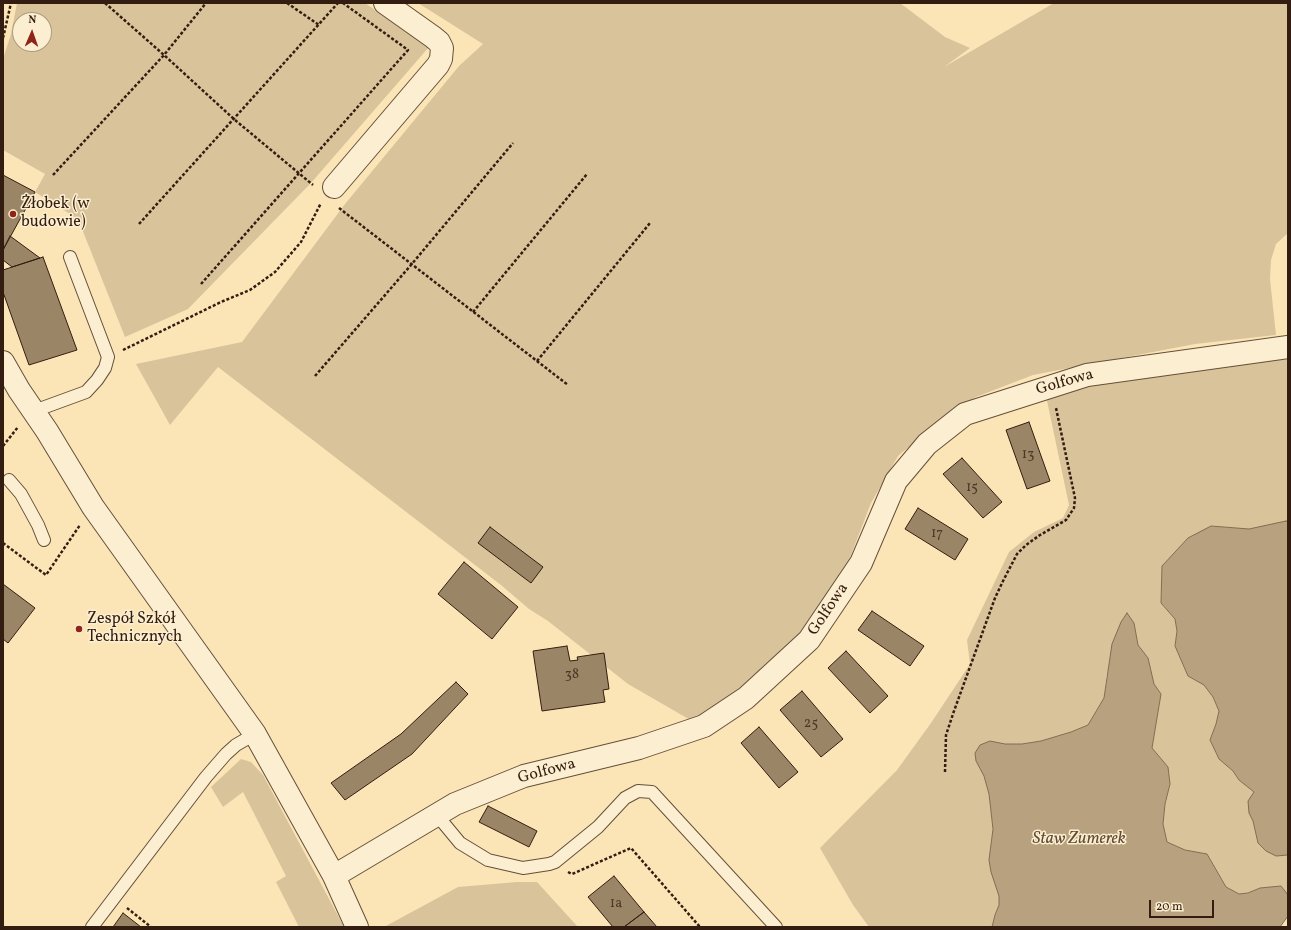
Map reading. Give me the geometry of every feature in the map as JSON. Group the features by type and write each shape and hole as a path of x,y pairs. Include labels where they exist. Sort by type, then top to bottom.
{"street":[{"path":"334,187 438,65 441,59 442,48 439,42 433,36 386,3"},
{"name":"Golfowa","path":"334,876 455,804 524,776 639,748 704,726 746,698 808,640 861,563 896,481 927,444 965,414 1087,375 1288,347"},
{"path":"3,362 93,507 255,734 334,876 357,927"}],"lane":[{"path":"34,411 86,392 105,368 108,357 70,257"},
{"path":"9,480 21,494 38,525 44,540"},
{"path":"92,927 206,777 236,745 255,734"},
{"path":"436,814 460,843 488,860 523,868 555,862 598,826 625,798 638,791 652,792 776,927"}],"path":[{"path":"3,38 11,3"},
{"path":"53,175 164,55 206,3"},
{"path":"287,3 318,25"},
{"path":"140,224 338,3"},
{"path":"202,284 408,50 343,3"},
{"path":"315,376 513,143"},
{"path":"473,312 587,174"},
{"path":"108,357 220,302 250,290 275,272 301,242 319,205 334,187"},
{"path":"537,361 650,223"},
{"path":"945,772 946,735 995,598 1003,581 1017,554 1026,545 1040,535 1066,520 1074,508 1075,498 1051,386"},
{"path":"3,446 13,432"},
{"path":"73,537 81,524"},
{"path":"549,864 572,874 631,848 700,927"},
{"path":"114,898 151,927"}],"shaded area":[{"path":"17,3 365,3 429,47 311,183 188,309 125,337 78,219 35,192 45,174 3,150 3,59 12,29 12,52 52,52 52,12 15,12"},
{"path":"418,3 900,3 945,37 970,48 944,67 1054,3 1288,3 1288,233 1276,244 1271,260 1270,279 1276,335 1195,344 1033,375 976,397 941,420 898,456 871,503 849,560 814,622 762,675 692,721 628,684 548,621 529,609 501,585 218,367 170,425 136,364 242,342 345,204 459,66 483,44"},
{"path":"1288,359 1288,522 1249,529 1211,526 1162,566 1161,603 1175,619 1177,631 1175,646 1188,676 1204,685 1213,697 1219,711 1210,740 1219,759 1233,771 1239,780 1254,792 1249,813 1253,821 1258,843 1276,856 1288,855 1288,895 1281,886 1260,888 1248,893 1239,894 1226,887 1207,854 1185,850 1167,842 1163,824 1165,804 1170,784 1168,767 1152,748 1161,694 1154,684 1148,658 1138,645 1134,623 1107,673 1104,698 1088,725 1041,741 1022,744 1005,744 990,741 976,761 984,776 989,794 993,829 989,860 999,896 999,905 992,927 869,927 853,905 820,848 897,770 931,723 970,664 967,640 1009,552 1034,532 1063,518 1069,505 1046,396 1125,376"},
{"path":"241,759 251,762 263,775 344,927 299,927 276,882 286,876 243,792 223,807 211,787"},
{"path":"517,882 537,882 578,927 384,927 458,887"}],"water":[{"path":"1286,521 1288,522 1288,855 1276,856 1266,851 1258,843 1253,821 1249,813 1248,801 1254,792 1239,780 1233,771 1219,759 1210,740 1219,711 1213,697 1204,685 1188,676 1175,646 1177,631 1175,619 1161,603 1162,566 1188,538 1211,526 1249,529"},
{"name":"Staw Zumerek","path":"1127,613 1134,623 1138,645 1148,658 1154,684 1161,694 1152,748 1168,767 1170,784 1165,804 1163,824 1167,842 1185,850 1207,854 1226,887 1239,894 1248,893 1260,888 1281,886 1288,895 1288,916 1280,927 992,927 999,905 999,896 991,872 989,860 993,829 989,794 984,776 976,761 975,753 980,745 990,741 1005,744 1022,744 1041,741 1088,725 1104,698 1112,644 1121,622"}],"building":[{"name":"Żłobek (w budowie)","path":"3,175 35,192 3,250"},
{"path":"10,236 40,258 12,267 3,260 3,250"},
{"path":"43,257 77,350 29,365 3,292 3,270"},
{"path":"1029,422 1050,481 1027,489 1006,430"},
{"path":"962,458 1002,502 983,518 943,474"},
{"path":"918,508 968,539 955,560 905,529"},
{"path":"490,527 543,567 531,583 478,543"},
{"path":"464,562 518,607 492,639 438,594"},
{"path":"3,584 35,608 8,643 3,639"},
{"path":"872,611 924,646 910,666 858,630"},
{"path":"567,646 570,661 578,660 577,657 604,653 609,689 603,690 605,702 542,711 533,651"},
{"path":"846,651 888,696 870,713 828,668"},
{"path":"456,682 468,694 412,754 345,800 331,783 401,734"},
{"path":"802,691 843,739 821,757 780,710"},
{"path":"759,727 798,772 779,788 741,743"},
{"path":"488,806 537,831 529,847 479,822"},
{"path":"614,876 644,912 624,927 613,927 588,897"},
{"path":"644,912 657,927 624,927"},
{"path":"123,913 141,927 113,927"}],"place":[{"name":"Żłobek (w budowie)","path":"13,214"},
{"name":"Zespół Szkół Technicznych","path":"79,629"}]}
